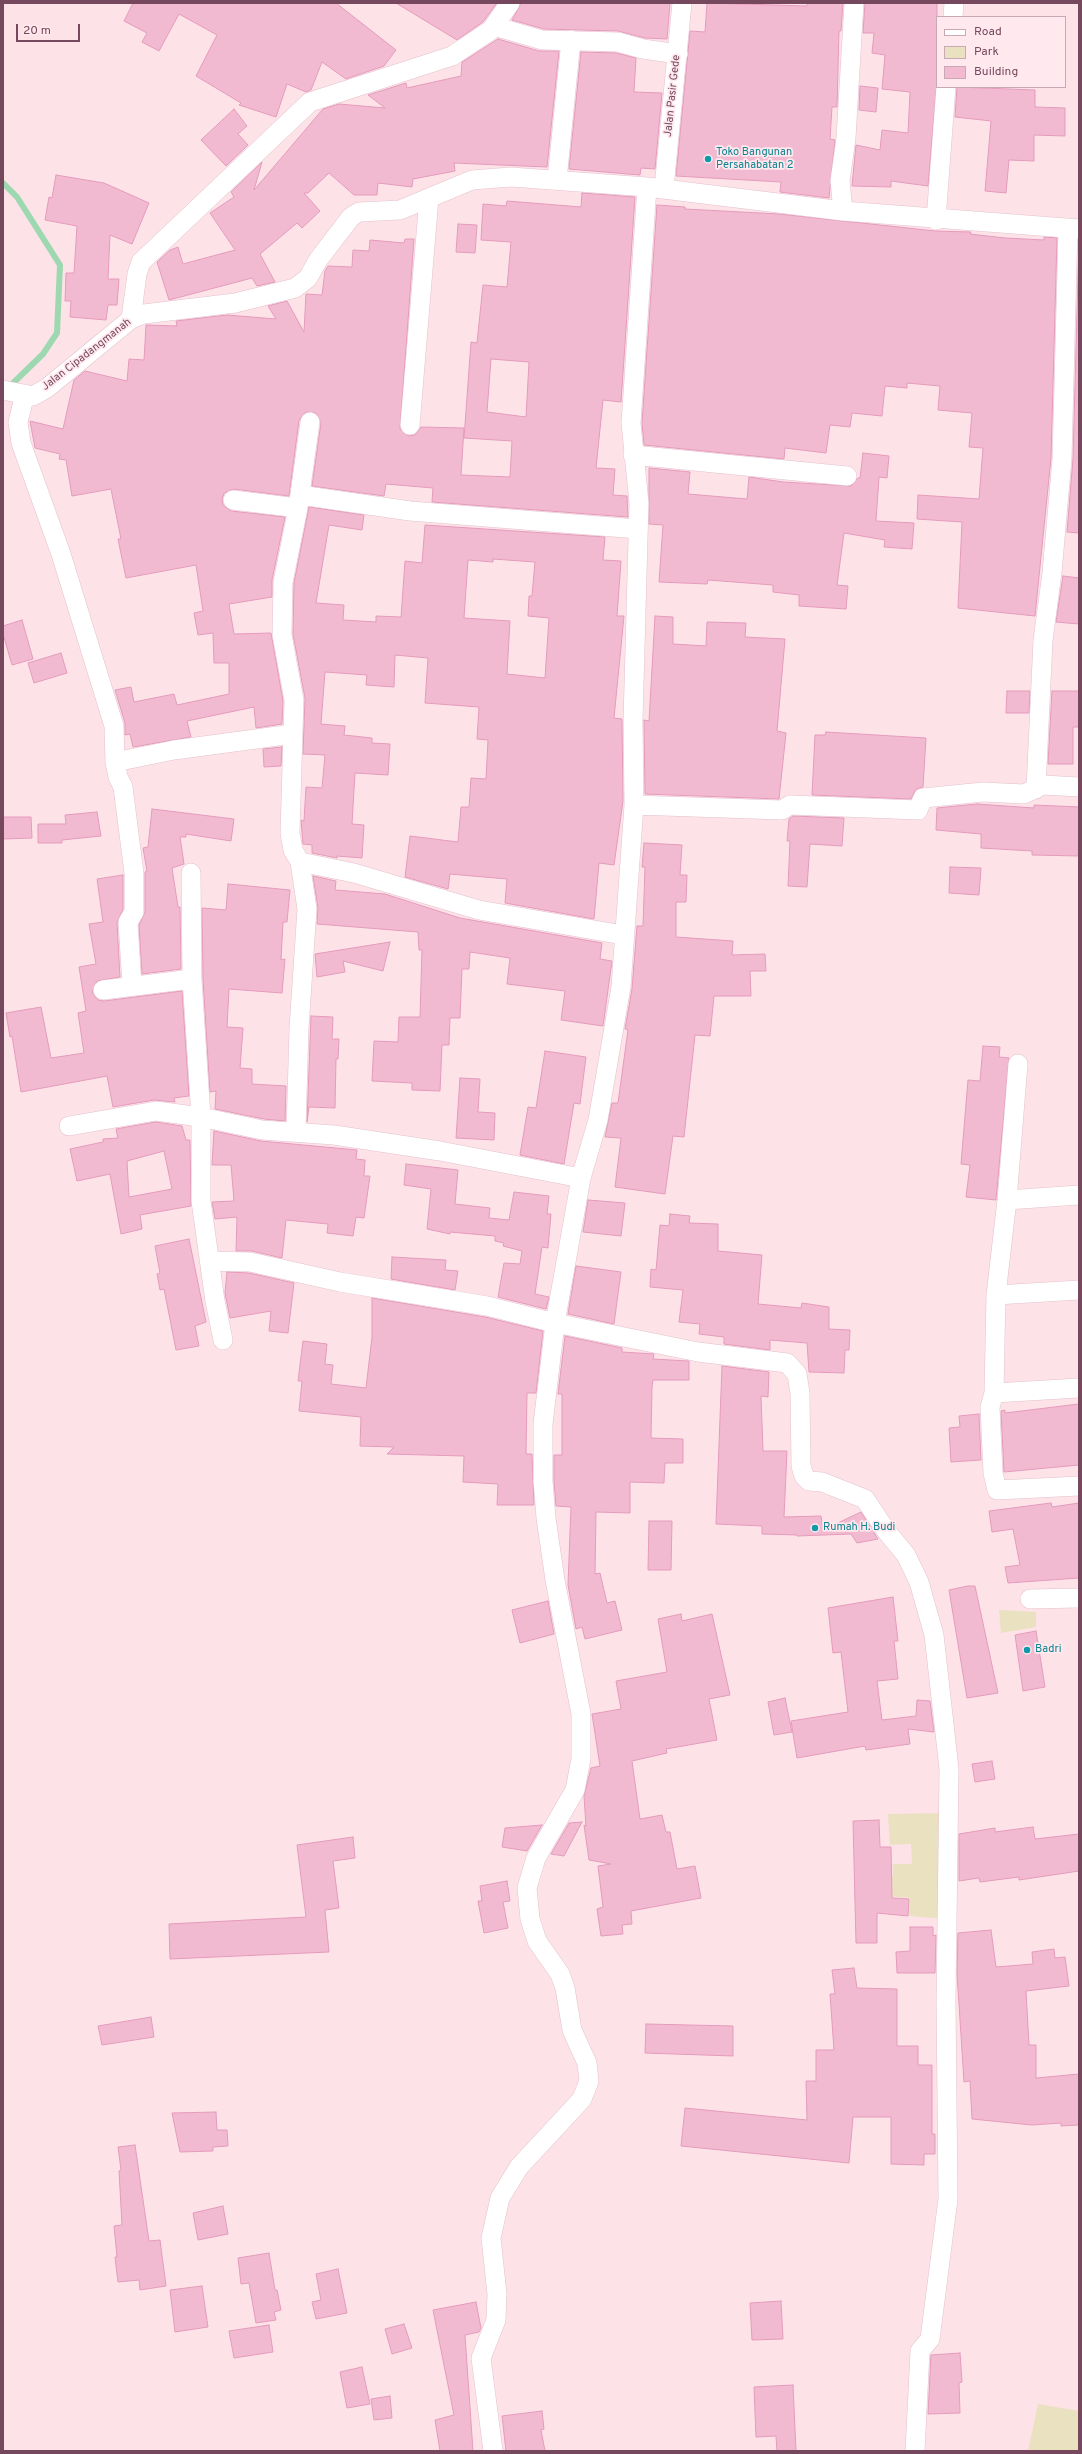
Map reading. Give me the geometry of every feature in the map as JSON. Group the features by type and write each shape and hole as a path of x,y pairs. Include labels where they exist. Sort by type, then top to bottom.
{"street":[{"path":"131,319 137,274 141,262 310,102 452,56 494,26 510,3"},
{"name":"Jalan Pasir Gede","path":"493,2451 481,2358 496,2320 497,2294 491,2238 500,2198 519,2167 582,2099 589,2081 587,2063 572,2030 565,1988 560,1974 537,1941 530,1919 527,1888 536,1858 575,1790 581,1759 581,1714 555,1580 543,1481 543,1424 555,1323 581,1178 598,1120 621,987 623,934 634,805 639,503 631,423 655,187 678,54 682,3"},
{"path":"843,211 840,181 846,138 854,3"},
{"path":"953,16 954,3"},
{"path":"494,26 542,40 618,42 643,49 678,54"},
{"path":"557,180 571,40"},
{"path":"936,220 946,88"},
{"path":"410,425 429,198 472,180 511,177 655,187 843,211 936,220 1074,229 1062,460 1052,574 1043,640 1036,789"},
{"name":"Jalan Cipadangmanah","path":"12,392 32,396 47,388 131,319 165,310 235,303 295,288 308,278 318,260 351,217 359,212 400,210 429,198"},
{"path":"12,392 21,443 61,554 114,726 115,762 118,777 124,787 134,873 134,912 128,922 132,986"},
{"path":"296,1132 299,1028 307,909 300,862 293,850 290,833 294,700 282,636 283,582 299,502 310,422"},
{"path":"633,455 847,476"},
{"path":"233,500 299,502 638,529"},
{"path":"115,762 174,750 293,734"},
{"path":"634,805 782,810 790,805 918,810 923,798 983,792 1024,794 1044,785 1079,787"},
{"path":"300,862 354,873 480,910 623,934"},
{"path":"191,873 192,979 201,1117 201,1201 215,1301 224,1340"},
{"path":"103,990 192,979"},
{"path":"1018,1064 1007,1200 996,1295 994,1393 990,1408 993,1473 997,1490 1005,1491 1079,1486"},
{"path":"69,1126 156,1111 201,1117 262,1130 296,1132 440,1151 581,1178"},
{"path":"1007,1200 1079,1195"},
{"path":"210,1261 250,1262 340,1282 487,1306 555,1323 698,1352 788,1363 797,1374 800,1393 802,1466 804,1476 809,1480 822,1482 866,1499 887,1532 906,1556 919,1582 934,1635 949,1769 946,2001 948,2199 930,2340 920,2351 916,2451"},
{"path":"996,1295 1079,1290"},
{"path":"994,1393 1079,1388"},
{"path":"1030,1599 1079,1598"}],"green space":[{"path":"999,1610 1036,1612 1036,1627 1001,1633"},
{"path":"945,1813 945,1919 909,1916 910,1898 884,1896 885,1875 893,1875 893,1864 912,1864 911,1844 890,1845 888,1814"},
{"path":"1038,2404 1079,2411 1079,2451 1028,2451"}],"building":[{"path":"133,3 336,3 396,50 384,66 346,79 322,62 311,90 306,92 287,84 276,117 239,105 241,103 196,76 217,35 179,14 159,51 142,42 147,33 124,21"},
{"path":"396,3 497,3 483,22 457,40"},
{"path":"521,3 670,3 667,39 645,38 618,31 544,29 512,20"},
{"path":"707,3 807,6 807,3 843,3 841,31 839,31 837,107 832,107 830,139 835,140 829,198 780,192 781,182 676,176 690,31 705,32"},
{"path":"865,3 937,3 936,88 928,186 891,181 891,187 852,186 856,145 880,150 882,130 908,133 910,92 882,89 885,55 872,53 874,33 863,33"},
{"path":"498,39 539,51 559,51 547,167 454,163 455,171 413,179 412,187 378,183 377,195 354,195 329,173 308,193 304,193 320,211 302,228 297,223 260,254 275,282 257,286 252,278 169,300 157,262 170,250 178,247 183,264 235,250 210,213 234,197 231,192 262,162 254,190 323,109 339,104 385,108 368,95 406,83 407,88 461,76 462,62"},
{"path":"581,52 616,53 636,58 634,92 662,93 655,169 641,168 640,175 569,169"},
{"path":"860,86 878,88 876,112 859,110"},
{"path":"957,88 1035,90 1035,107 1065,108 1065,136 1034,135 1034,161 1009,160 1006,193 985,191 991,121 955,117"},
{"path":"234,109 247,126 238,134 248,145 226,166 201,140"},
{"path":"56,175 104,183 149,203 132,244 110,235 108,279 119,279 117,305 108,305 106,320 70,317 71,301 65,301 66,273 74,273 77,226 45,220 49,197 52,198"},
{"path":"582,193 635,197 621,402 603,400 596,468 615,469 613,495 627,496 628,517 432,502 433,488 386,484 384,496 312,486 321,423 316,413 306,412 299,420 289,496 234,489 224,493 222,499 223,505 231,511 285,517 272,580 272,597 229,604 234,634 271,633 283,701 282,724 256,728 254,707 187,721 191,737 133,747 130,734 125,735 125,723 115,690 131,687 134,702 174,694 177,705 229,694 229,663 214,663 213,633 198,635 194,613 203,611 196,565 126,578 118,539 121,539 111,489 72,496 66,460 59,459 60,454 35,448 30,421 63,429 74,380 85,371 127,381 129,359 144,360 146,325 177,326 176,321 227,315 276,319 268,306 287,301 304,332 306,294 322,295 325,271 328,266 352,267 353,250 369,251 370,240 404,243 405,239 414,239 400,429 409,436 415,435 421,427 464,428 461,475 510,477 512,441 464,438 471,342 477,343 483,285 507,287 511,242 481,240 483,204 506,206 507,201 581,207","holes":["491,359 529,362 526,417 487,412"]},
{"path":"657,205 685,207 685,209 779,214 935,231 971,232 970,234 1005,238 1044,240 1044,237 1057,238 1051,458 1035,616 958,608 962,522 917,519 918,495 979,499 983,448 969,447 972,413 938,410 940,386 907,383 907,388 885,386 882,416 852,413 850,427 830,425 826,453 785,448 784,459 644,445 642,423"},
{"path":"458,224 477,225 475,253 456,252"},
{"path":"1079,240 1079,533 1067,532 1073,459"},
{"path":"863,453 889,456 887,478 879,477 876,521 914,523 912,549 884,547 885,540 844,533 837,585 848,586 846,609 799,606 799,595 773,592 773,585 708,580 707,584 659,582 663,525 649,524 649,468 690,472 688,494 747,499 749,477 783,482 851,486 858,478 860,478"},
{"path":"309,507 364,515 362,530 329,525 316,603 344,605 343,620 376,622 376,616 401,617 405,561 422,563 425,525 605,537 603,560 621,561 617,616 624,616 614,718 622,719 623,801 614,865 599,863 594,919 505,903 507,879 450,874 448,889 405,877 410,836 458,842 461,807 469,807 471,778 486,779 488,740 477,739 479,707 425,703 428,658 395,655 394,687 366,685 367,675 325,672 321,724 345,726 344,735 372,738 372,743 390,744 388,775 355,773 352,824 364,825 362,858 337,856 337,858 312,853 312,845 303,844 301,820 304,821 306,787 322,788 325,755 303,754 305,698 293,634 294,583","holes":["493,559 535,562 532,596 529,596 528,616 549,618 545,678 507,674 510,621 464,618 468,560 493,562"]},
{"path":"1063,576 1079,578 1079,624 1056,622"},
{"path":"655,616 673,617 673,644 706,646 707,622 746,623 745,637 785,639 777,731 786,733 779,799 645,794 644,720 649,721"},
{"path":"22,620 33,659 12,665 3,634 3,626"},
{"path":"61,653 67,673 34,683 28,663"},
{"path":"1007,691 1030,691 1029,713 1006,713"},
{"path":"1052,691 1079,691 1079,727 1073,727 1073,764 1048,764"},
{"path":"826,732 926,738 923,787 916,789 911,799 812,795 815,735 825,735"},
{"path":"282,747 281,766 264,767 263,749"},
{"path":"977,804 1034,808 1034,805 1079,807 1079,856 1032,855 1032,851 981,848 981,834 936,830 937,808"},
{"path":"152,809 234,819 231,841 186,834 186,837 180,837 184,864 172,868 178,907 180,907 181,969 142,974 139,925 145,912 145,872 147,871 143,848 148,847"},
{"path":"97,812 101,836 62,840 62,843 38,843 38,824 66,824 65,815"},
{"path":"793,816 844,818 842,846 810,844 807,887 788,886 790,841 787,841 789,819"},
{"path":"3,817 31,817 32,838 3,839"},
{"path":"644,843 682,845 680,875 687,875 686,902 676,902 676,937 733,941 732,955 765,954 766,971 750,971 751,996 714,996 710,1036 695,1035 684,1137 673,1136 665,1194 615,1187 621,1138 605,1137 612,1103 618,1103 628,1030 625,1029 632,989 637,926 643,926 645,867 642,867"},
{"path":"950,867 981,868 979,895 949,893"},
{"path":"123,875 123,909 117,923 120,977 97,981 92,992 98,1000 104,1001 182,991 189,1096 174,1098 175,1102 154,1100 113,1107 107,1076 21,1092 12,1036 10,1037 6,1013 41,1007 51,1058 84,1053 78,1013 86,1011 79,967 96,964 89,924 103,922 97,879"},
{"path":"313,876 336,881 335,890 385,894 460,918 602,943 600,959 612,961 603,1026 561,1020 565,991 507,984 510,958 470,952 469,969 462,969 460,1018 450,1018 449,1045 442,1045 440,1091 412,1090 412,1083 372,1081 374,1041 398,1042 399,1017 420,1017 422,950 419,950 418,932 317,924 318,908"},
{"path":"228,884 290,890 287,922 283,922 281,960 285,959 282,993 229,989 227,1027 243,1028 240,1068 252,1069 252,1084 286,1086 285,1121 264,1119 215,1109 216,1091 210,1092 203,979 202,908 226,910"},
{"path":"390,942 383,971 343,961 345,972 317,977 315,954"},
{"path":"311,1016 333,1017 332,1039 339,1039 338,1059 336,1059 335,1108 309,1107 307,1122"},
{"path":"983,1046 1000,1047 999,1057 1009,1058 996,1200 966,1197 970,1165 961,1164 968,1080 980,1081"},
{"path":"545,1051 586,1057 580,1104 574,1103 564,1164 520,1155 528,1107 536,1108"},
{"path":"460,1078 480,1079 478,1112 495,1113 494,1140 456,1138"},
{"path":"156,1122 182,1126 186,1140 190,1140 191,1206 140,1215 142,1229 121,1234 110,1174 77,1181 70,1149 103,1142 103,1139 118,1138 116,1129","holes":["164,1151 172,1189 129,1197 127,1161"]},
{"path":"214,1131 261,1141 357,1150 356,1159 365,1160 364,1176 370,1176 364,1218 356,1217 353,1236 327,1233 328,1224 286,1220 282,1258 252,1251 236,1251 237,1217 215,1219 212,1202 234,1201 231,1165 212,1165"},
{"path":"406,1164 458,1170 455,1204 490,1208 489,1218 509,1220 514,1192 549,1196 547,1214 551,1214 548,1248 542,1247 535,1294 549,1297 546,1309 498,1297 504,1263 520,1264 522,1251 503,1246 504,1243 495,1241 495,1236 450,1232 450,1234 427,1229 431,1189 404,1185"},
{"path":"588,1200 625,1203 621,1236 583,1232"},
{"path":"670,1214 690,1216 689,1223 718,1224 718,1251 762,1255 758,1304 801,1308 802,1303 829,1307 829,1329 850,1330 849,1350 845,1350 844,1373 809,1372 807,1343 770,1340 770,1350 724,1344 724,1337 699,1334 700,1324 679,1322 683,1290 650,1287 651,1269 656,1270 660,1225 669,1226"},
{"path":"189,1239 206,1322 195,1326 199,1346 176,1350 164,1289 160,1290 157,1274 160,1273 155,1246"},
{"path":"392,1257 446,1260 445,1270 458,1271 455,1290 391,1279"},
{"path":"576,1266 621,1272 614,1324 568,1314"},
{"path":"227,1272 249,1273 294,1283 288,1333 269,1331 271,1311 230,1318 225,1293"},
{"path":"372,1298 485,1317 543,1331 536,1393 527,1393 526,1454 532,1454 534,1505 497,1505 498,1484 463,1482 464,1456 387,1454 394,1447 360,1446 361,1417 299,1411 302,1381 298,1381 303,1341 327,1344 325,1364 333,1365 331,1384 366,1388 372,1337"},
{"path":"565,1336 622,1348 622,1352 654,1354 653,1359 689,1361 689,1380 653,1380 652,1387 651,1438 683,1439 683,1463 665,1463 664,1483 630,1482 630,1513 596,1512 595,1574 600,1573 607,1603 615,1601 622,1630 585,1639 582,1627 576,1629 568,1585 571,1507 556,1506 554,1481 554,1455 562,1455 562,1394 558,1394"},
{"path":"722,1366 769,1372 768,1397 761,1396 763,1451 787,1451 784,1517 821,1516 823,1530 861,1512 878,1539 857,1543 851,1534 797,1536 762,1534 762,1526 716,1524"},
{"path":"1079,1404 1079,1465 1004,1472 1001,1411 1005,1410 1005,1413"},
{"path":"979,1414 981,1460 951,1462 949,1428 960,1427 959,1416"},
{"path":"1051,1503 1052,1507 1079,1503 1079,1578 1008,1583 1005,1567 1020,1565 1013,1529 992,1532 989,1511"},
{"path":"649,1521 672,1521 671,1570 648,1570"},
{"path":"975,1586 998,1693 967,1698 949,1590"},
{"path":"893,1597 898,1641 894,1641 898,1679 877,1681 882,1720 916,1716 917,1700 930,1701 934,1732 908,1729 910,1744 866,1750 865,1746 797,1758 791,1721 848,1712 841,1652 833,1653 828,1608"},
{"path":"548,1601 554,1634 520,1643 512,1610"},
{"path":"681,1614 682,1621 712,1614 730,1695 709,1699 717,1740 666,1749 667,1753 632,1761 640,1819 662,1815 666,1832 670,1832 677,1869 695,1866 701,1898 631,1911 632,1924 622,1925 623,1934 601,1936 597,1909 603,1907 598,1866 611,1864 589,1860 584,1825 586,1826 584,1796 591,1768 600,1766 592,1714 621,1709 616,1681 667,1672 658,1619"},
{"name":"Badri","path":"1036,1631 1045,1687 1023,1691 1015,1635"},
{"path":"785,1698 792,1732 774,1735 768,1702"},
{"path":"992,1761 995,1779 975,1782 972,1764"},
{"path":"879,1820 880,1847 891,1847 892,1898 909,1899 908,1916 877,1913 877,1943 856,1943 853,1821"},
{"path":"582,1822 564,1856 551,1854 569,1823"},
{"path":"542,1825 527,1851 502,1847 505,1828"},
{"path":"1033,1827 1035,1839 1079,1834 1079,1871 1019,1880 1019,1877 980,1882 979,1878 959,1881 959,1834 995,1828 995,1832"},
{"path":"353,1837 355,1858 333,1861 339,1908 325,1910 329,1952 170,1959 169,1924 306,1917 297,1845"},
{"path":"507,1881 510,1901 503,1902 508,1928 484,1933 478,1901 482,1901 480,1886"},
{"path":"910,1927 933,1927 933,1936 936,1935 935,1973 897,1973 896,1952 910,1951"},
{"path":"991,1930 996,1967 1033,1964 1032,1952 1054,1949 1055,1958 1065,1957 1069,1986 1026,1991 1029,2045 1036,2045 1036,2078 1079,2074 1079,2125 1061,2126 1061,2123 1032,2125 972,2119 970,2081 964,2082 957,1973 958,1933"},
{"path":"854,1968 857,1988 897,1989 897,2046 918,2046 918,2065 932,2065 932,2134 935,2134 935,2154 924,2154 924,2165 891,2164 891,2117 853,2117 849,2163 681,2146 685,2108 807,2120 806,2081 816,2081 816,2050 834,2050 830,1994 835,1994 832,1970"},
{"path":"151,2017 154,2037 102,2045 98,2026"},
{"path":"646,2024 733,2026 733,2056 645,2053"},
{"path":"216,2112 217,2130 227,2130 228,2146 213,2147 213,2151 180,2152 172,2113"},
{"path":"135,2145 149,2241 160,2240 166,2286 140,2290 139,2280 118,2282 115,2257 117,2257 114,2226 122,2225 119,2171 121,2170 118,2147"},
{"path":"223,2206 228,2234 198,2240 193,2213"},
{"path":"269,2253 275,2290 277,2290 281,2310 274,2312 276,2320 256,2323 249,2283 241,2284 238,2258"},
{"path":"338,2269 347,2313 316,2319 312,2302 321,2300 316,2274"},
{"path":"202,2286 208,2327 175,2332 170,2290"},
{"path":"781,2301 783,2339 752,2340 750,2303"},
{"path":"476,2302 481,2328 479,2332 465,2335 473,2451 440,2451 435,2420 454,2415 433,2310"},
{"path":"404,2324 412,2348 392,2354 385,2329"},
{"path":"269,2325 273,2352 234,2358 229,2331"},
{"path":"960,2353 962,2382 959,2383 960,2413 928,2414 931,2355"},
{"path":"362,2367 370,2404 347,2408 340,2372"},
{"path":"793,2385 796,2451 777,2451 776,2436 756,2437 754,2387"},
{"path":"390,2396 392,2418 374,2420 371,2399"},
{"path":"542,2411 544,2429 541,2430 545,2451 506,2451 502,2416"}],"waterway":[{"path":"3,183 17,197 60,265 57,333 43,354 8,388"}],"place":[{"name":"Toko Bangunan Persahabatan 2","path":"708,159"},
{"name":"Rumah H. Budi","path":"815,1528"},
{"name":"Badri","path":"1027,1650"}]}
